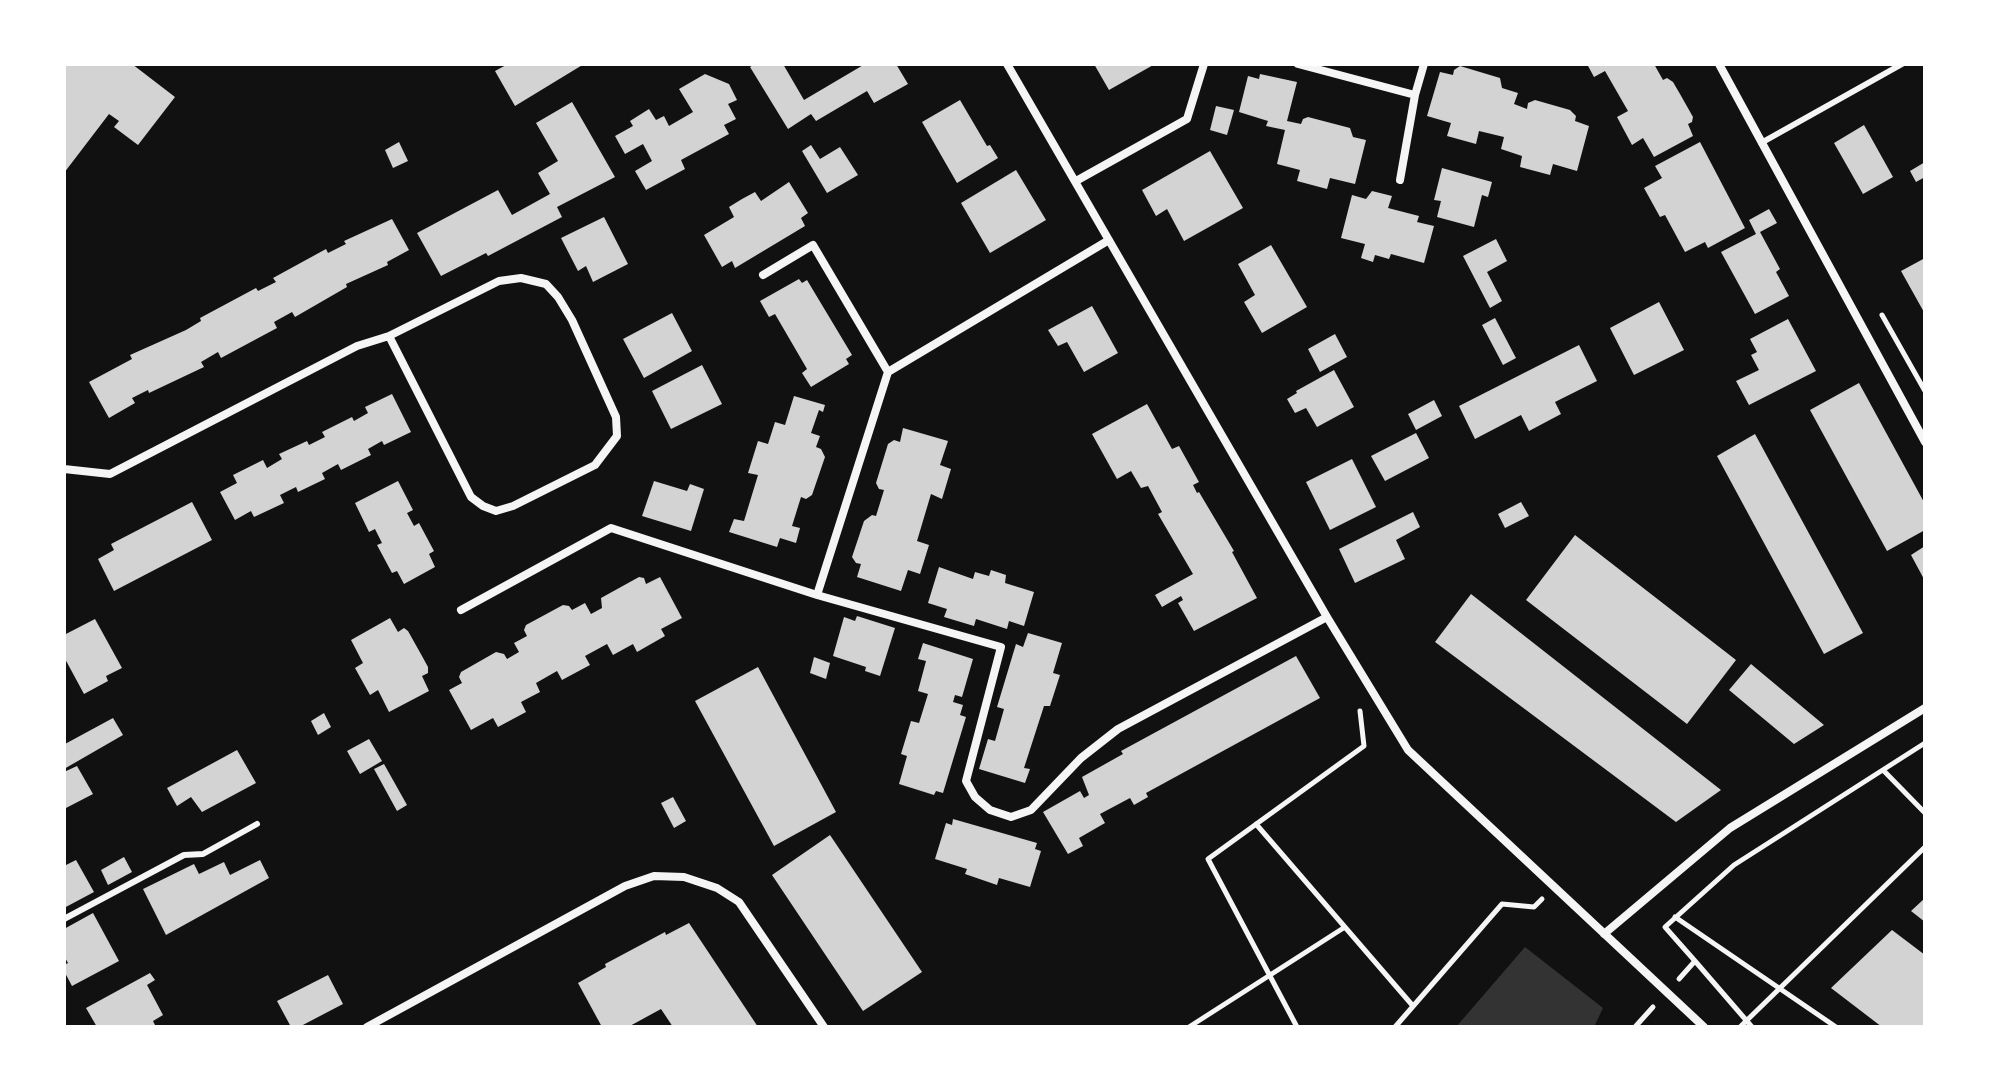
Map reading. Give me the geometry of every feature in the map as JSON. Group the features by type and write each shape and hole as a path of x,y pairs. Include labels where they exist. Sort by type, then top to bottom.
{"street":[{"path":"1007,64 1327,617 1408,750 1704,1027"},
{"path":"1076,181 1187,119 1204,64"},
{"path":"1298,64 1415,95"},
{"path":"1400,180 1415,95 1424,64"},
{"path":"1719,64 1925,442"},
{"path":"817,595 888,372 1109,240"},
{"path":"763,275 813,245 888,372"},
{"path":"64,469 110,474 357,346 389,336 499,281 521,278 546,284 572,320 616,417 617,436 595,465 513,506 496,511 483,506 471,497 389,336"},
{"path":"461,610 611,528 817,595 1001,647 966,781 975,797 990,810 1011,817 1031,810 1081,758 1118,729 1327,617"},
{"path":"1604,934 1730,828 1925,708"},
{"path":"367,1027 625,886 654,876 684,877 717,888 739,902 824,1027"}],"lane":[{"path":"1761,143 1902,64"},
{"path":"64,919 184,855 203,854 257,824"}],"path":[{"path":"1880,310 1925,391"},
{"path":"1297,1027 1208,859 1364,746 1359,713 1371,689"},
{"path":"1665,927 1734,865 1925,743"},
{"path":"1883,770 1925,813"},
{"path":"1256,824 1413,1006"},
{"path":"1740,1027 1925,847"},
{"path":"1395,1027 1502,904 1534,907 1555,887"},
{"path":"1675,917 1836,1027"},
{"path":"1189,1027 1345,927"},
{"path":"1695,961 1752,1027"}],"shaded area":[{"path":"1525,947 1603,1008 1594,1027 1456,1027"}],"building":[{"path":"64,64 132,64 175,97 138,145 114,127 119,121 109,114 64,173"},
{"path":"508,64 584,64 515,106 495,71"},
{"path":"755,64 783,64 804,100 865,64 896,64 908,84 874,103 867,91 816,121 811,114 788,129 750,67"},
{"path":"1094,64 1155,64 1109,90"},
{"path":"1587,64 1654,64 1663,80 1667,78 1673,82 1693,117 1688,124 1693,136 1654,157 1643,138 1632,145 1617,117 1628,111 1605,71 1594,77"},
{"path":"1460,66 1500,78 1502,88 1518,93 1514,104 1527,109 1528,103 1535,100 1570,110 1576,116 1575,121 1589,126 1577,171 1553,164 1550,175 1520,167 1522,156 1501,149 1504,137 1479,131 1476,144 1447,136 1451,123 1427,116 1440,72 1453,75"},
{"path":"705,74 729,84 737,100 728,104 736,119 724,125 729,134 681,160 685,169 646,190 635,171 652,161 643,144 625,154 615,136 633,126 630,121 649,109 656,120 664,116 669,126 693,112 679,89"},
{"path":"1260,74 1297,82 1287,121 1301,124 1308,117 1350,128 1353,137 1366,140 1355,184 1330,178 1327,189 1297,181 1300,170 1277,164 1285,130 1266,126 1268,121 1239,112 1248,76 1259,79"},
{"path":"960,100 987,146 990,145 998,158 957,183 922,122"},
{"path":"572,102 615,177 557,207 562,217 488,256 486,253 441,276 417,233 498,190 512,215 550,194 538,173 558,161 536,123"},
{"path":"1216,106 1234,110 1227,135 1210,130"},
{"path":"1864,125 1893,177 1863,194 1834,143"},
{"path":"399,142 408,161 393,168 385,150"},
{"path":"1700,142 1745,228 1708,248 1705,242 1685,252 1665,215 1660,217 1644,188 1662,178 1655,166"},
{"path":"811,145 820,159 840,147 858,175 827,193 802,151"},
{"path":"1210,151 1243,208 1184,241 1167,209 1156,216 1142,190"},
{"path":"1925,162 1925,177 1916,182 1910,171"},
{"path":"1442,168 1492,182 1488,197 1482,195 1474,227 1437,217 1441,201 1434,200"},
{"path":"1016,170 1046,220 990,253 961,203"},
{"path":"789,182 808,213 801,218 805,226 735,268 732,261 722,267 704,235 734,217 729,207 755,192 761,201"},
{"path":"1372,191 1392,196 1388,208 1419,216 1417,222 1434,226 1424,263 1391,254 1389,259 1375,255 1373,262 1361,258 1365,244 1341,238 1352,195 1366,199"},
{"path":"1769,209 1777,223 1760,232 1780,269 1776,272 1789,296 1755,314 1721,252 1756,234 1749,220"},
{"path":"604,217 628,264 593,282 586,266 578,271 561,238"},
{"path":"392,219 409,250 387,262 388,265 346,284 347,287 295,317 292,312 274,322 277,328 221,358 218,352 201,362 204,367 132,398 135,403 109,418 89,382 132,359 130,355 186,330 201,321 200,318 256,288 258,291 276,282 273,278 326,249 328,253 346,244 344,241"},
{"path":"1496,239 1507,261 1487,272 1502,301 1490,308 1463,256"},
{"path":"1271,245 1307,307 1262,333 1244,302 1255,295 1238,264"},
{"path":"1925,258 1925,314 1901,271"},
{"path":"799,279 802,283 807,280 852,355 846,359 849,364 811,387 802,373 807,369 775,314 769,317 760,301"},
{"path":"1659,302 1684,350 1634,375 1610,328"},
{"path":"1092,306 1118,353 1084,372 1067,342 1058,346 1048,330"},
{"path":"672,313 692,351 644,378 623,339"},
{"path":"1495,318 1516,358 1503,365 1482,325"},
{"path":"1788,319 1816,371 1749,405 1736,381 1759,370 1751,355 1757,352 1750,339"},
{"path":"1335,334 1347,357 1320,372 1308,349"},
{"path":"1579,345 1597,381 1555,402 1561,414 1529,431 1521,415 1475,439 1459,406"},
{"path":"702,365 722,404 671,429 652,391"},
{"path":"1334,370 1354,407 1317,427 1306,408 1295,413 1287,399"},
{"path":"1859,383 1925,504 1925,530 1887,551 1810,410"},
{"path":"392,394 411,432 384,445 382,441 368,449 371,455 341,470 338,464 322,473 325,479 298,492 296,487 280,495 284,503 254,517 251,511 235,520 220,492 237,483 233,475 263,460 267,468 282,459 279,454 307,441 309,445 325,437 322,432 352,417 354,421 368,413 365,407"},
{"path":"794,396 825,405 823,412 819,410 811,433 820,436 816,447 825,457 812,495 806,499 801,497 792,526 800,528 796,543 780,538 777,547 729,532 734,519 744,521 758,475 748,473 758,441 768,444 775,422 785,425"},
{"path":"1434,400 1442,416 1416,430 1408,414"},
{"path":"1147,404 1172,449 1179,446 1199,482 1193,485 1197,493 1234,551 1257,598 1194,631 1178,603 1183,600 1181,596 1162,607 1155,595 1193,574 1158,514 1162,512 1148,486 1141,488 1131,471 1117,479 1092,434"},
{"path":"903,428 948,441 940,465 951,469 942,499 931,494 917,541 929,545 920,574 908,570 901,591 857,577 861,564 852,557 864,521 872,515 876,516 884,490 879,489 876,483 888,444 894,440 900,442"},
{"path":"1416,433 1429,458 1385,481 1371,456"},
{"path":"1755,434 1863,633 1824,654 1717,456"},
{"path":"1352,459 1376,507 1330,530 1306,482"},
{"path":"398,481 413,510 407,513 414,526 419,523 434,551 429,554 435,567 404,584 397,571 392,573 377,545 382,543 375,529 369,532 355,503"},
{"path":"654,481 687,491 690,484 704,489 691,531 642,516"},
{"path":"192,502 212,540 114,591 98,559 114,550 111,544"},
{"path":"1521,502 1529,516 1505,528 1498,514"},
{"path":"1413,512 1420,527 1396,540 1405,559 1355,583 1339,549"},
{"path":"1575,535 1736,660 1687,724 1526,600"},
{"path":"1925,546 1925,581 1911,555"},
{"path":"939,567 973,579 975,572 989,576 991,570 1006,575 1005,583 1034,592 1024,626 1009,621 1007,629 976,619 974,626 944,617 947,609 928,603"},
{"path":"639,577 644,578 646,584 660,577 682,618 661,629 665,636 637,652 633,644 613,655 607,644 585,656 590,665 562,680 557,671 536,683 540,692 521,702 526,712 498,727 493,718 471,730 449,690 462,683 459,677 461,672 496,652 504,654 507,659 519,652 514,643 527,636 524,630 526,625 563,605 572,610 585,603 591,614 602,608 601,598"},
{"path":"1471,594 1721,790 1676,822 1435,642"},
{"path":"857,616 895,628 880,676 865,671 866,667 833,656 844,617 855,621"},
{"path":"390,618 398,632 404,628 408,631 428,667 428,673 422,676 429,691 389,712 378,690 370,695 355,668 363,663 351,640"},
{"path":"95,619 122,668 106,676 108,681 84,694 64,657 64,635"},
{"path":"1028,633 1062,643 1053,673 1060,675 1050,706 1044,706 1024,768 1030,769 1025,783 979,769 988,739 995,741 1004,709 997,707 1016,644 1023,647"},
{"path":"923,643 973,659 962,697 955,695 953,702 963,705 960,715 966,717 943,793 936,791 934,795 899,784 907,756 901,754 911,721 919,723 928,694 918,691 926,661 918,659"},
{"path":"1296,656 1320,698 1146,793 1148,797 1134,805 1130,798 1100,814 1105,823 1079,838 1083,846 1068,854 1043,812 1080,791 1084,798 1089,795 1082,777 1123,754 1121,751"},
{"path":"814,657 830,663 826,679 810,673"},
{"path":"1751,664 1824,725 1794,744 1729,690"},
{"path":"758,667 836,812 774,846 695,701"},
{"path":"324,713 331,727 318,735 311,721"},
{"path":"113,718 123,735 64,769 65,744"},
{"path":"369,739 382,761 360,774 347,751"},
{"path":"237,750 256,783 202,812 191,797 177,806 167,788"},
{"path":"384,764 407,805 397,811 374,769"},
{"path":"77,766 93,794 66,808 64,772"},
{"path":"673,797 686,821 674,828 661,803"},
{"path":"953,819 1037,843 1035,849 1041,851 1030,887 999,878 997,885 965,874 967,869 935,859 946,823 952,825"},
{"path":"830,835 922,972 863,1011 772,875"},
{"path":"124,857 132,872 108,885 101,870"},
{"path":"76,860 94,892 64,908 64,866"},
{"path":"260,860 269,878 166,935 143,889 194,864 199,874 224,862 230,875"},
{"path":"1925,898 1925,922 1911,911"},
{"path":"93,913 119,961 72,986 64,971 64,965 68,963 64,956 64,929"},
{"path":"689,923 758,1027 673,1027 661,1009 628,1027 602,1027 578,983 606,967 605,964 665,932 666,935"},
{"path":"1892,930 1925,955 1925,1027 1882,1027 1831,988"},
{"path":"150,973 155,980 147,985 163,1015 153,1021 156,1027 97,1027 86,1008"},
{"path":"328,975 343,1004 299,1027 291,1027 277,1001"}]}
